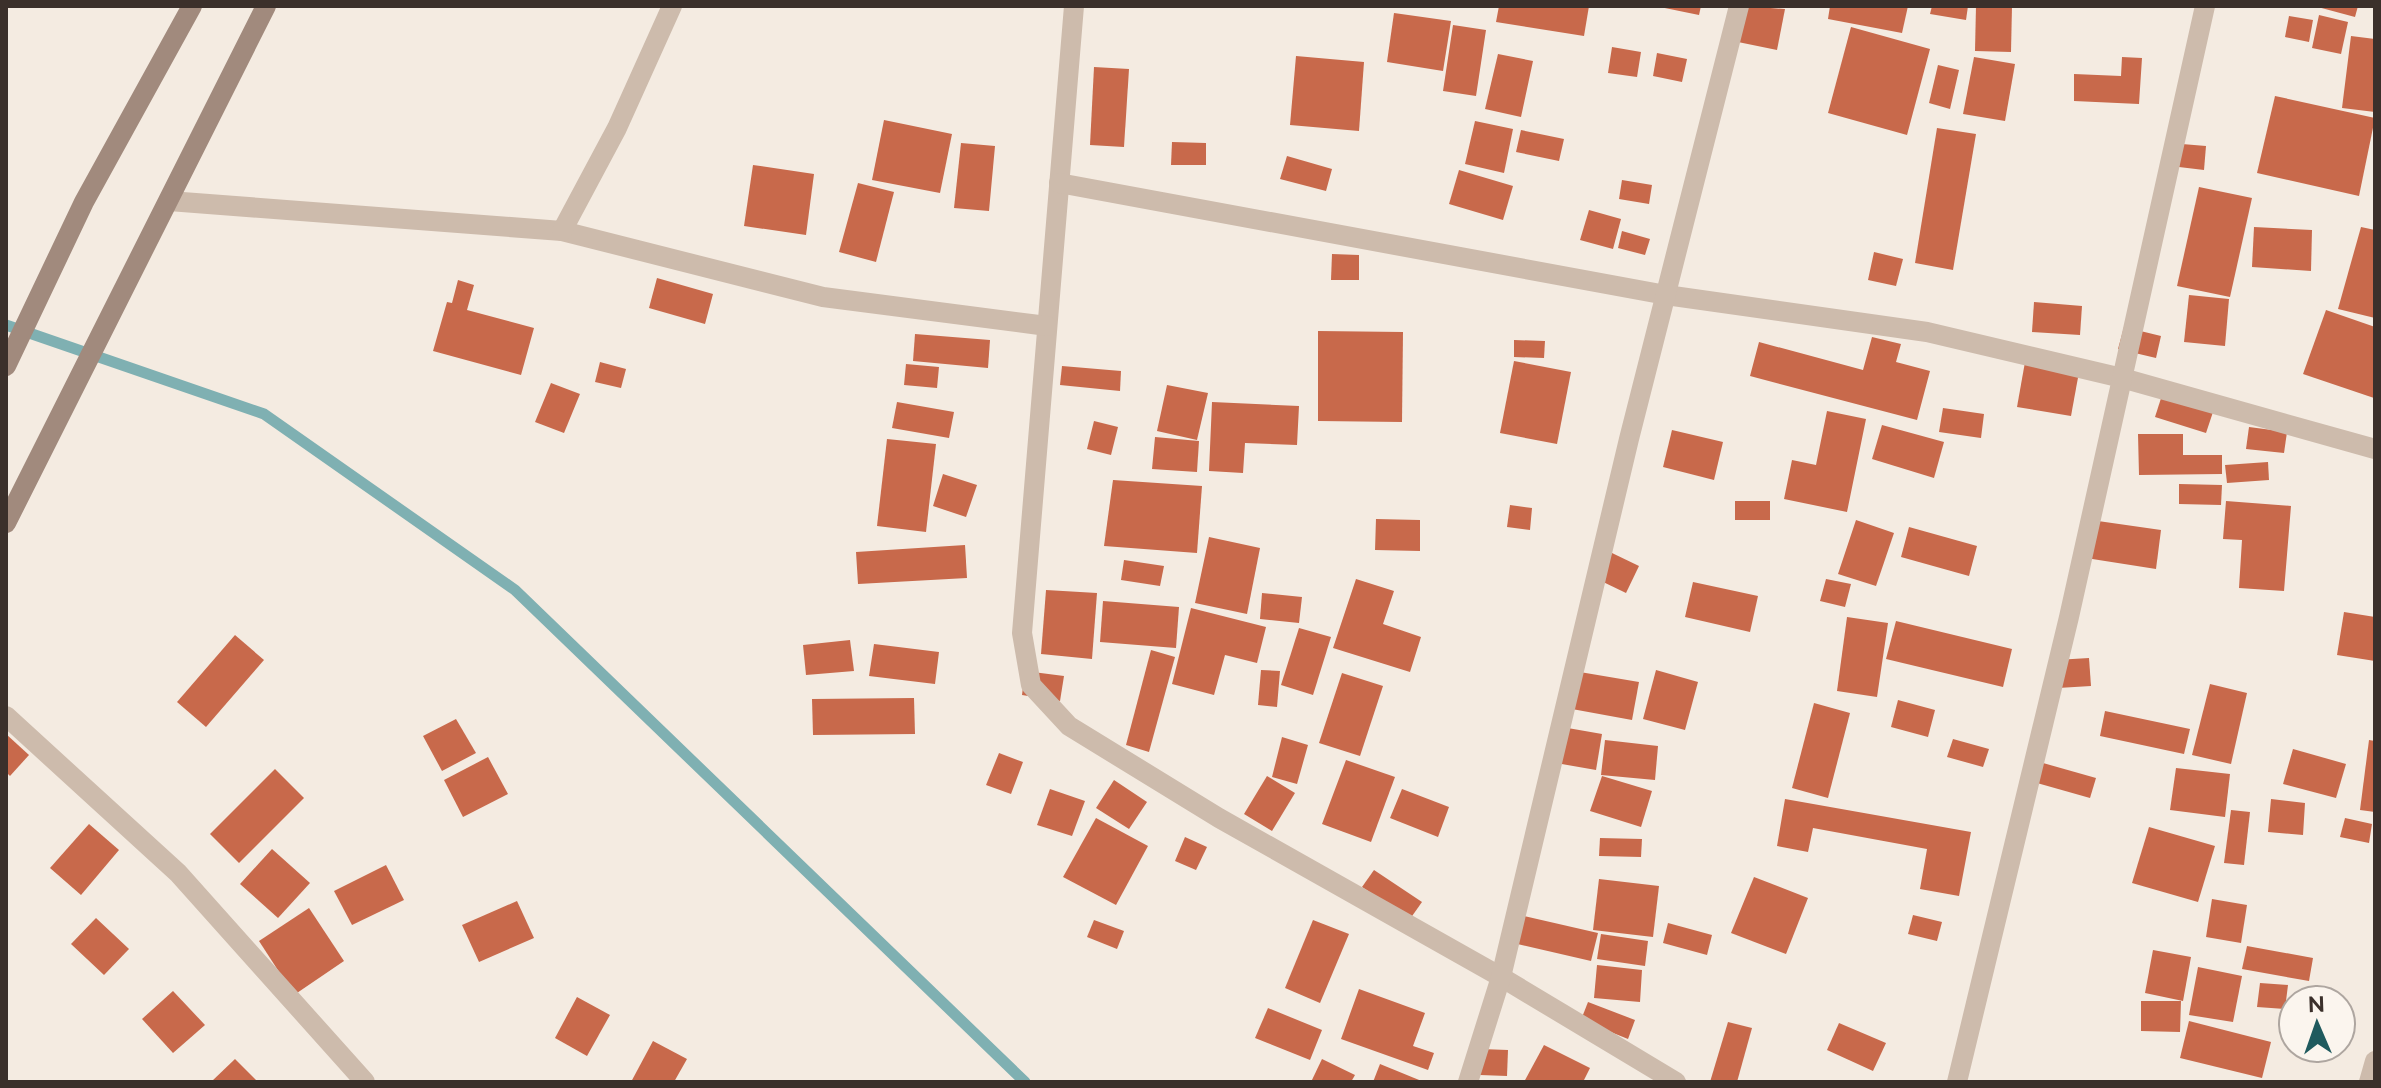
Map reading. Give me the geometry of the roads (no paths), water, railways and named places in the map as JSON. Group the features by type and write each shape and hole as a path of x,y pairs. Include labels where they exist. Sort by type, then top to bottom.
{"main road":[{"path":"6,366 84,202 192,6"},
{"path":"6,523 266,6"}],"street":[{"path":"562,231 617,128 672,6"},
{"path":"1074,6 1022,633 1031,685 1069,726 1219,818 1501,977 1676,1082"},
{"path":"1468,1082 1501,977 1739,6"},
{"path":"1957,1082 2066,633 2205,6"},
{"path":"1059,183 1666,295 1927,332 2122,378 2375,449"},
{"path":"169,201 562,231 823,297 1047,326"},
{"path":"6,716 178,873 365,1082"},
{"path":"2369,1082 2375,1061"}],"waterway":[{"path":"6,325 264,414 515,590 1025,1082"}]}
